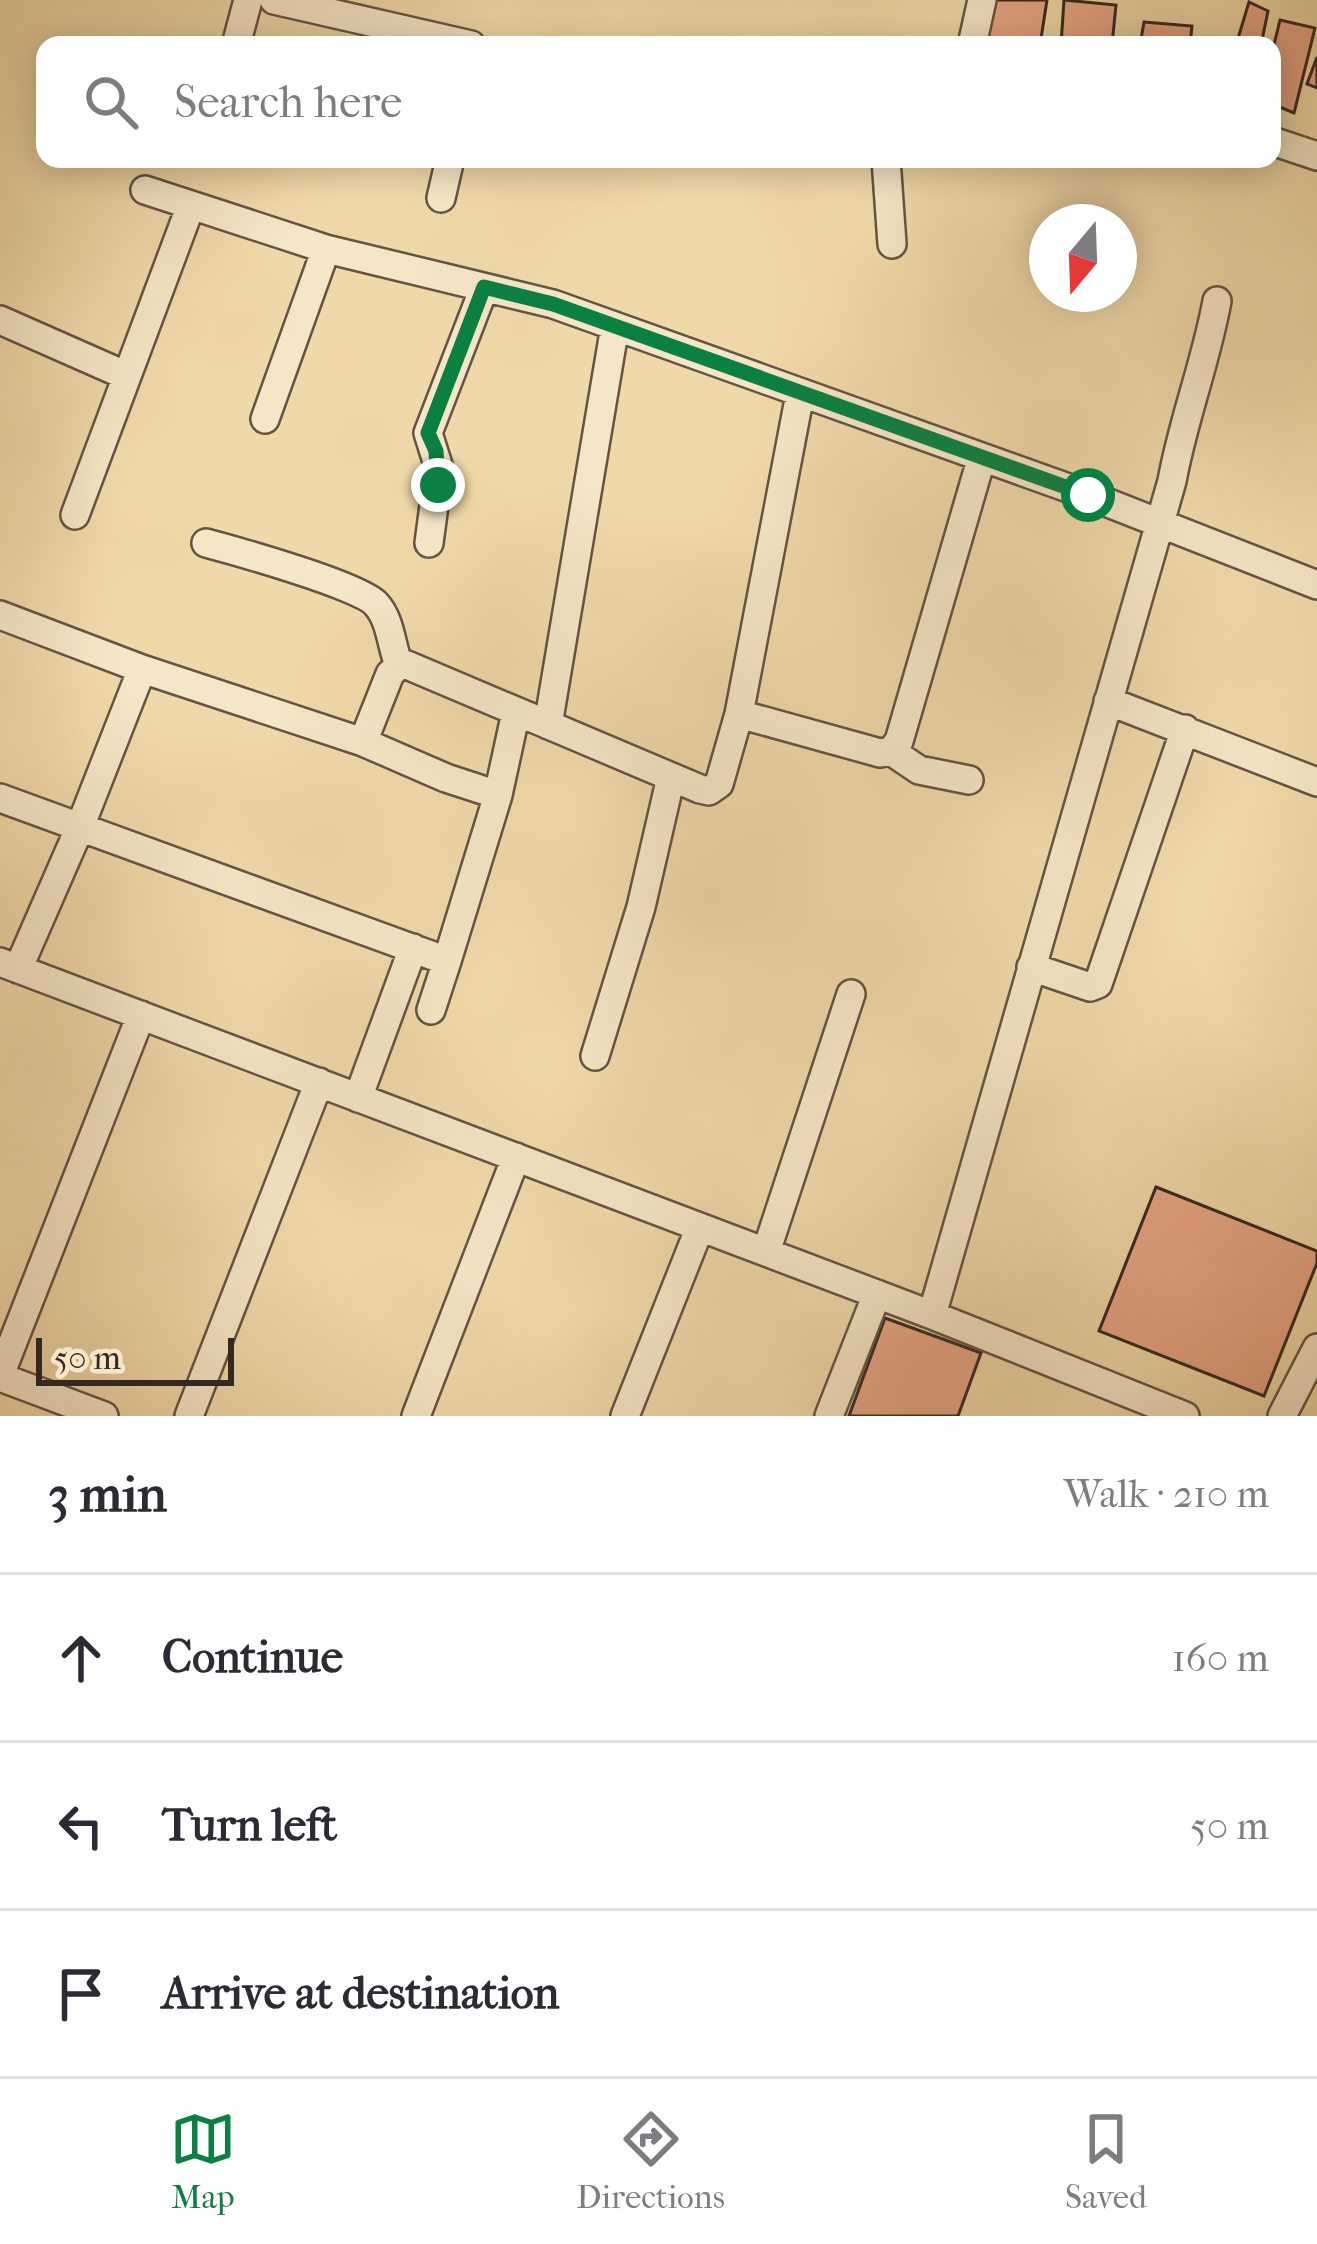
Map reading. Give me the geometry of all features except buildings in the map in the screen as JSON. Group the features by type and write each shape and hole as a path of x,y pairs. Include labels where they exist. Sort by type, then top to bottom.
{"street":[{"path":"238,36 248,0"},
{"path":"274,0 432,36"},
{"path":"974,36 982,0"},
{"path":"1281,144 1317,156"},
{"path":"442,198 448,168"},
{"path":"887,168 892,244"},
{"path":"145,190 326,249 553,304 833,402 1317,585"},
{"path":"75,515 191,206"},
{"path":"265,419 326,249"},
{"path":"429,543 439,468 428,433 484,287"},
{"path":"932,1315 1159,523 1217,301"},
{"path":"0,320 128,376"},
{"path":"548,725 615,326"},
{"path":"399,665 709,791 719,784 739,714 800,394"},
{"path":"739,714 880,753 891,751 899,741 981,460"},
{"path":"206,543 342,585 374,600 386,617 399,665"},
{"path":"0,616 363,742 498,795"},
{"path":"363,742 390,674 399,665"},
{"path":"142,669 80,827 9,965 932,1315 1185,1416"},
{"path":"1108,701 1317,782"},
{"path":"431,1010 498,795 516,712"},
{"path":"1031,967 1090,987 1098,984 1185,729"},
{"path":"891,751 919,770 969,780"},
{"path":"595,1055 641,907 671,777"},
{"path":"0,798 447,961"},
{"path":"358,1098 413,948"},
{"path":"766,1252 851,994"},
{"path":"88,1413 0,1376 141,1015"},
{"path":"189,1416 319,1082"},
{"path":"416,1416 516,1157"},
{"path":"625,1416 700,1227"},
{"path":"829,1416 877,1294"},
{"path":"1282,1416 1317,1348"}],"route":[{"path":"438,485 436,451 428,433 484,287 553,304 1088,495"}]}
